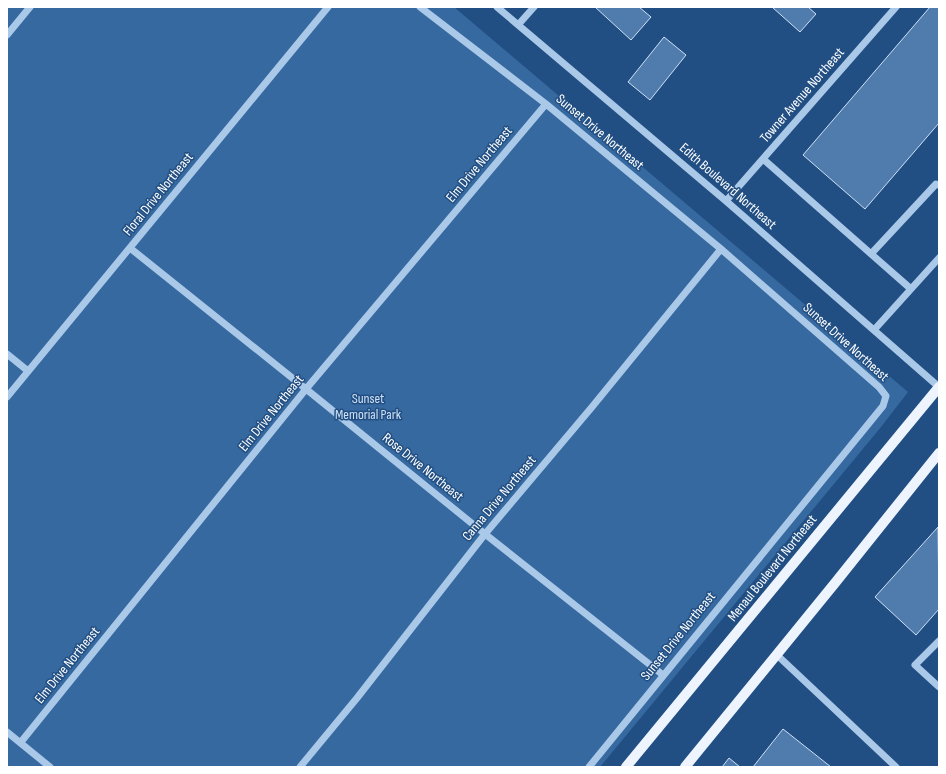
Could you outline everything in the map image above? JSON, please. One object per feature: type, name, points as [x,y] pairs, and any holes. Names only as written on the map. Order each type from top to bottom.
[{"type":"main road","name":"Menaul Boulevard Northeast","points":[[626,767],[939,387]]},
{"type":"main road","points":[[685,767],[836,583],[939,453]]},
{"type":"street","points":[[7,35],[30,7]]},
{"type":"street","name":"Floral Drive Northeast","points":[[7,396],[328,7]]},
{"type":"street","name":"Sunset Drive Northeast","points":[[420,7],[546,104],[721,249],[879,386],[886,396],[883,406],[589,767]]},
{"type":"street","name":"Edith Boulevard Northeast","points":[[497,7],[726,201],[939,387]]},
{"type":"street","points":[[518,25],[534,7]]},
{"type":"street","name":"Towner Avenue Northeast","points":[[726,201],[896,7]]},
{"type":"street","name":"Elm Drive Northeast","points":[[20,742],[306,389],[546,104]]},
{"type":"street","points":[[763,159],[911,289]]},
{"type":"street","points":[[871,254],[936,184],[939,185]]},
{"type":"street","name":"Rose Drive Northeast","points":[[130,248],[485,534],[663,675]]},
{"type":"street","name":"Canna Drive Northeast","points":[[300,767],[485,534],[592,407],[721,249]]},
{"type":"street","points":[[874,330],[939,258]]},
{"type":"street","points":[[7,354],[28,371]]},
{"type":"street","points":[[939,641],[915,665],[939,687]]},
{"type":"street","points":[[777,655],[896,767]]},
{"type":"street","points":[[7,732],[50,767]]},
{"type":"green space","name":"Sunset Memorial Park","points":[[7,7],[454,7],[908,392],[881,427],[600,767],[7,767]]},
{"type":"building","points":[[595,7],[639,7],[651,17],[631,40]]},
{"type":"building","points":[[772,7],[808,7],[816,14],[800,32]]},
{"type":"building","points":[[930,7],[939,7],[939,123],[865,209],[803,155]]},
{"type":"building","points":[[664,37],[686,55],[650,100],[628,82]]},
{"type":"building","points":[[938,527],[939,609],[916,635],[875,597]]},
{"type":"building","points":[[783,729],[831,767],[753,767]]},
{"type":"building","points":[[729,758],[740,767],[722,767]]}]
